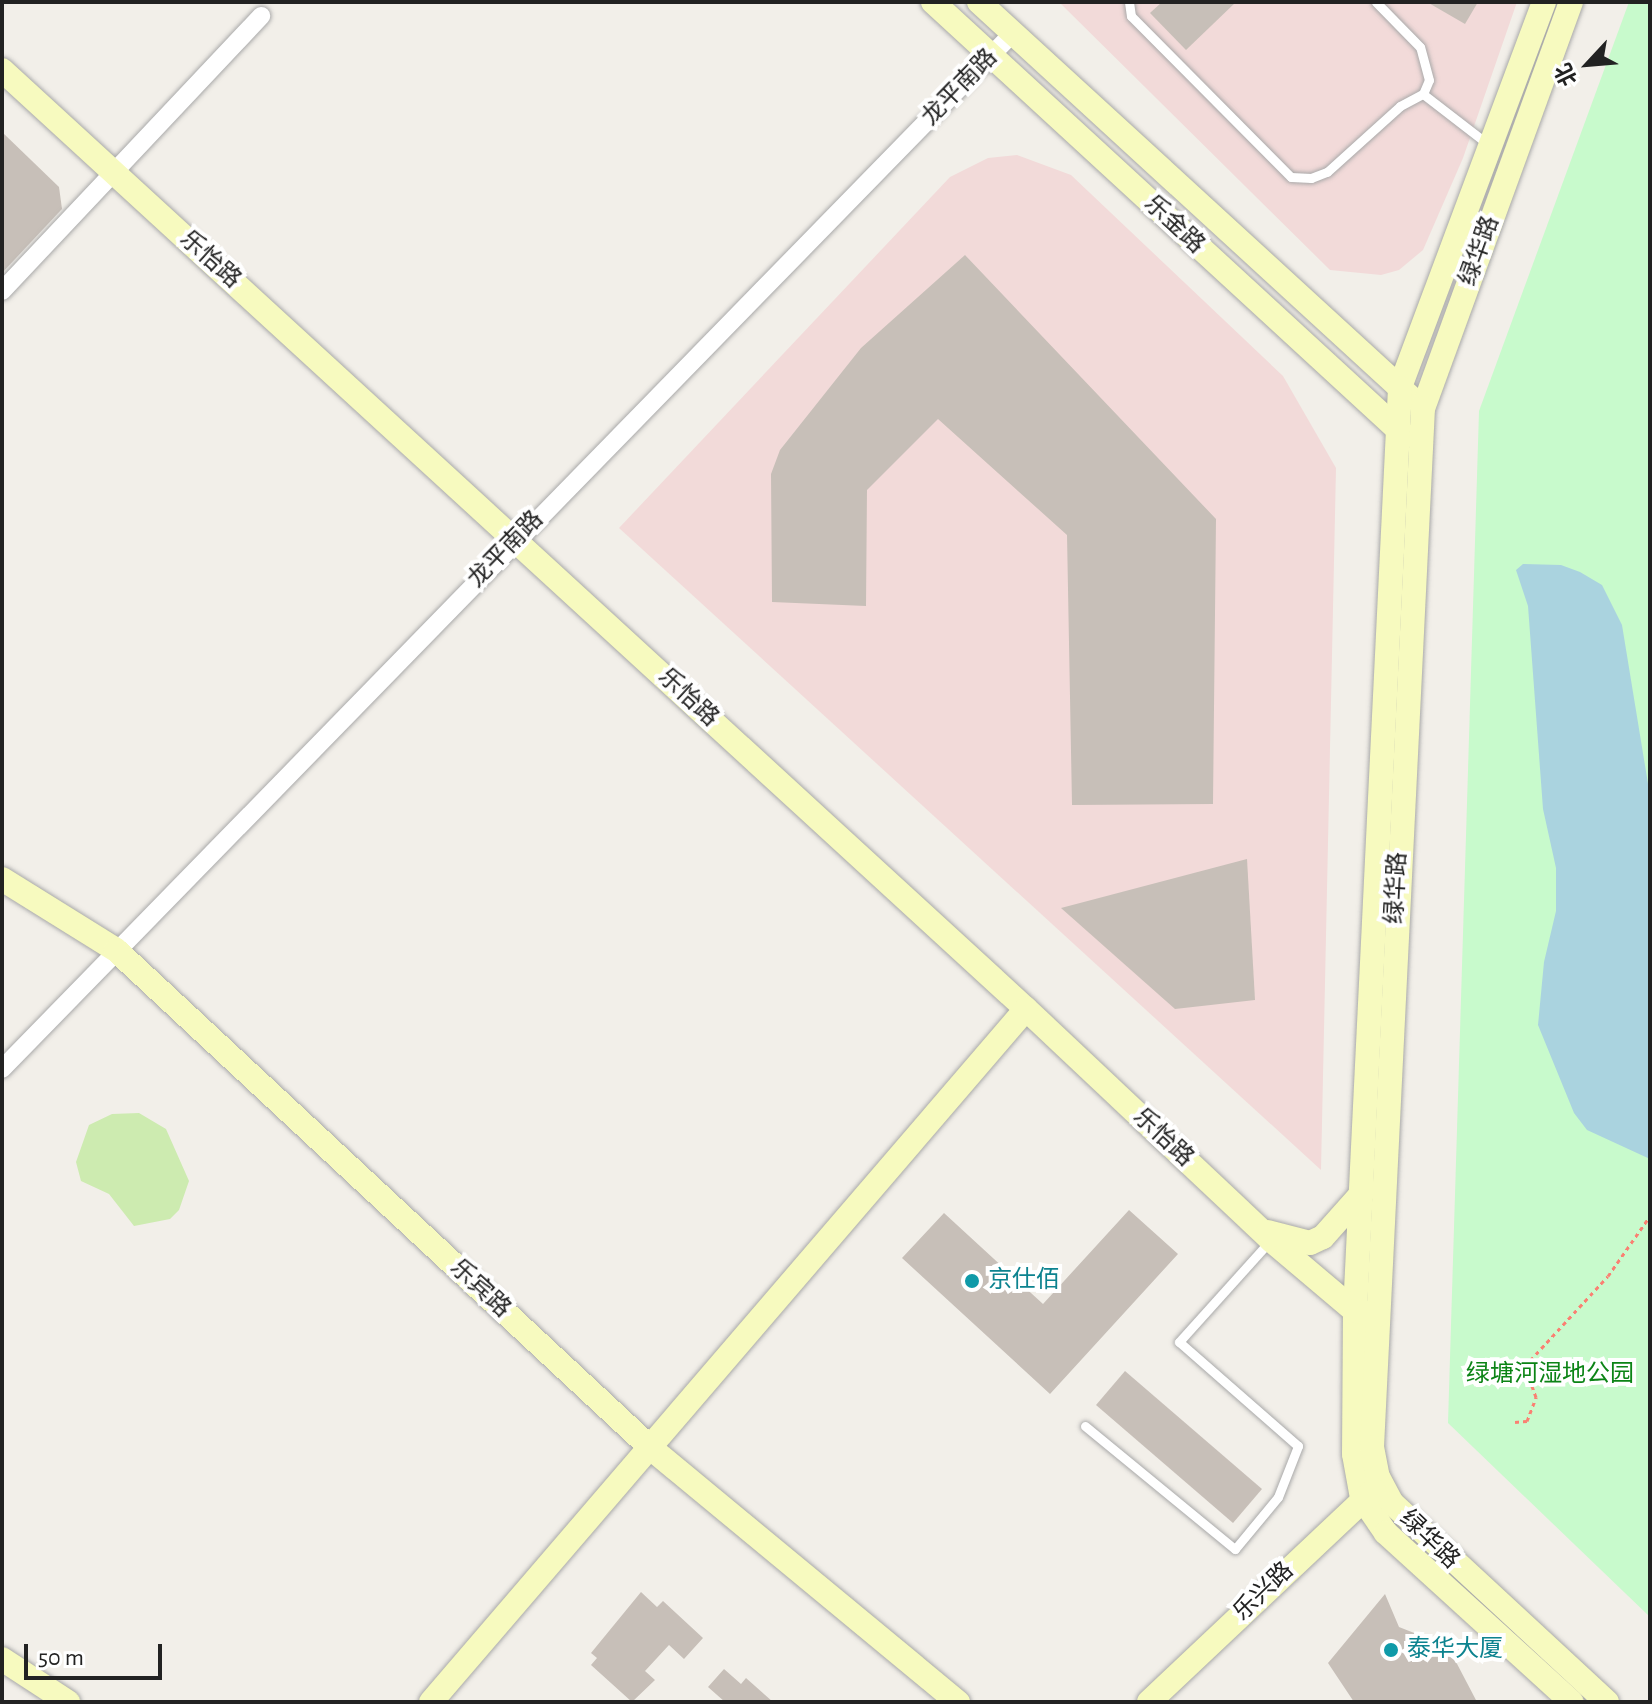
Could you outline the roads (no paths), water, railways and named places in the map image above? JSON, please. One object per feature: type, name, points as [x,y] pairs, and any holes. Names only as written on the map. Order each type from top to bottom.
[{"type":"main road","name":"乐金路","points":[[933,2],[1418,447]]},
{"type":"main road","name":"乐金路","points":[[979,2],[1423,408]]},
{"type":"main road","name":"绿华路","points":[[1544,2],[1400,388],[1362,1193],[1366,1313],[1372,1447],[1382,1484],[1392,1503],[1426,1540],[1607,1702]]},
{"type":"main road","name":"绿华路","points":[[1571,2],[1423,408],[1418,447],[1366,1313],[1354,1454],[1362,1498],[1386,1533],[1572,1702]]},
{"type":"main road","name":"乐怡路","points":[[2,70],[1026,1009],[1264,1234],[1366,1313]]},
{"type":"main road","name":"乐宾路","points":[[2,879],[116,950],[653,1450],[958,1702]]},
{"type":"main road","points":[[431,1702],[653,1450],[1026,1009]]},
{"type":"main road","points":[[1264,1234],[1285,1241],[1310,1243],[1323,1237],[1362,1193]]},
{"type":"main road","name":"乐兴路","points":[[1149,1702],[1362,1498],[1382,1484]]},
{"type":"main road","points":[[2,1659],[68,1702]]},
{"type":"street","points":[[2,291],[261,16]]},
{"type":"street","name":"龙平南路","points":[[2,1069],[1013,33]]},
{"type":"lane","points":[[1129,2],[1131,16],[1291,177],[1327,172],[1400,106],[1423,94],[1429,80],[1420,47],[1376,2]]},
{"type":"lane","points":[[1423,94],[1492,147]]},
{"type":"lane","points":[[1085,1426],[1235,1549],[1278,1497],[1298,1446],[1179,1342],[1264,1234]]},
{"type":"water","points":[[1523,564],[1561,565],[1602,585],[1622,625],[1650,796],[1650,1159],[1587,1130],[1574,1113],[1538,1025],[1544,962],[1556,911],[1556,868],[1543,809],[1528,606],[1516,570]]},
{"type":"place","name":"京仕佰","points":[[972,1281]]},
{"type":"place","name":"泰华大厦","points":[[1391,1650]]},
{"type":"park label","name":"绿塘河湿地公园","points":[[1550,1375]]}]
